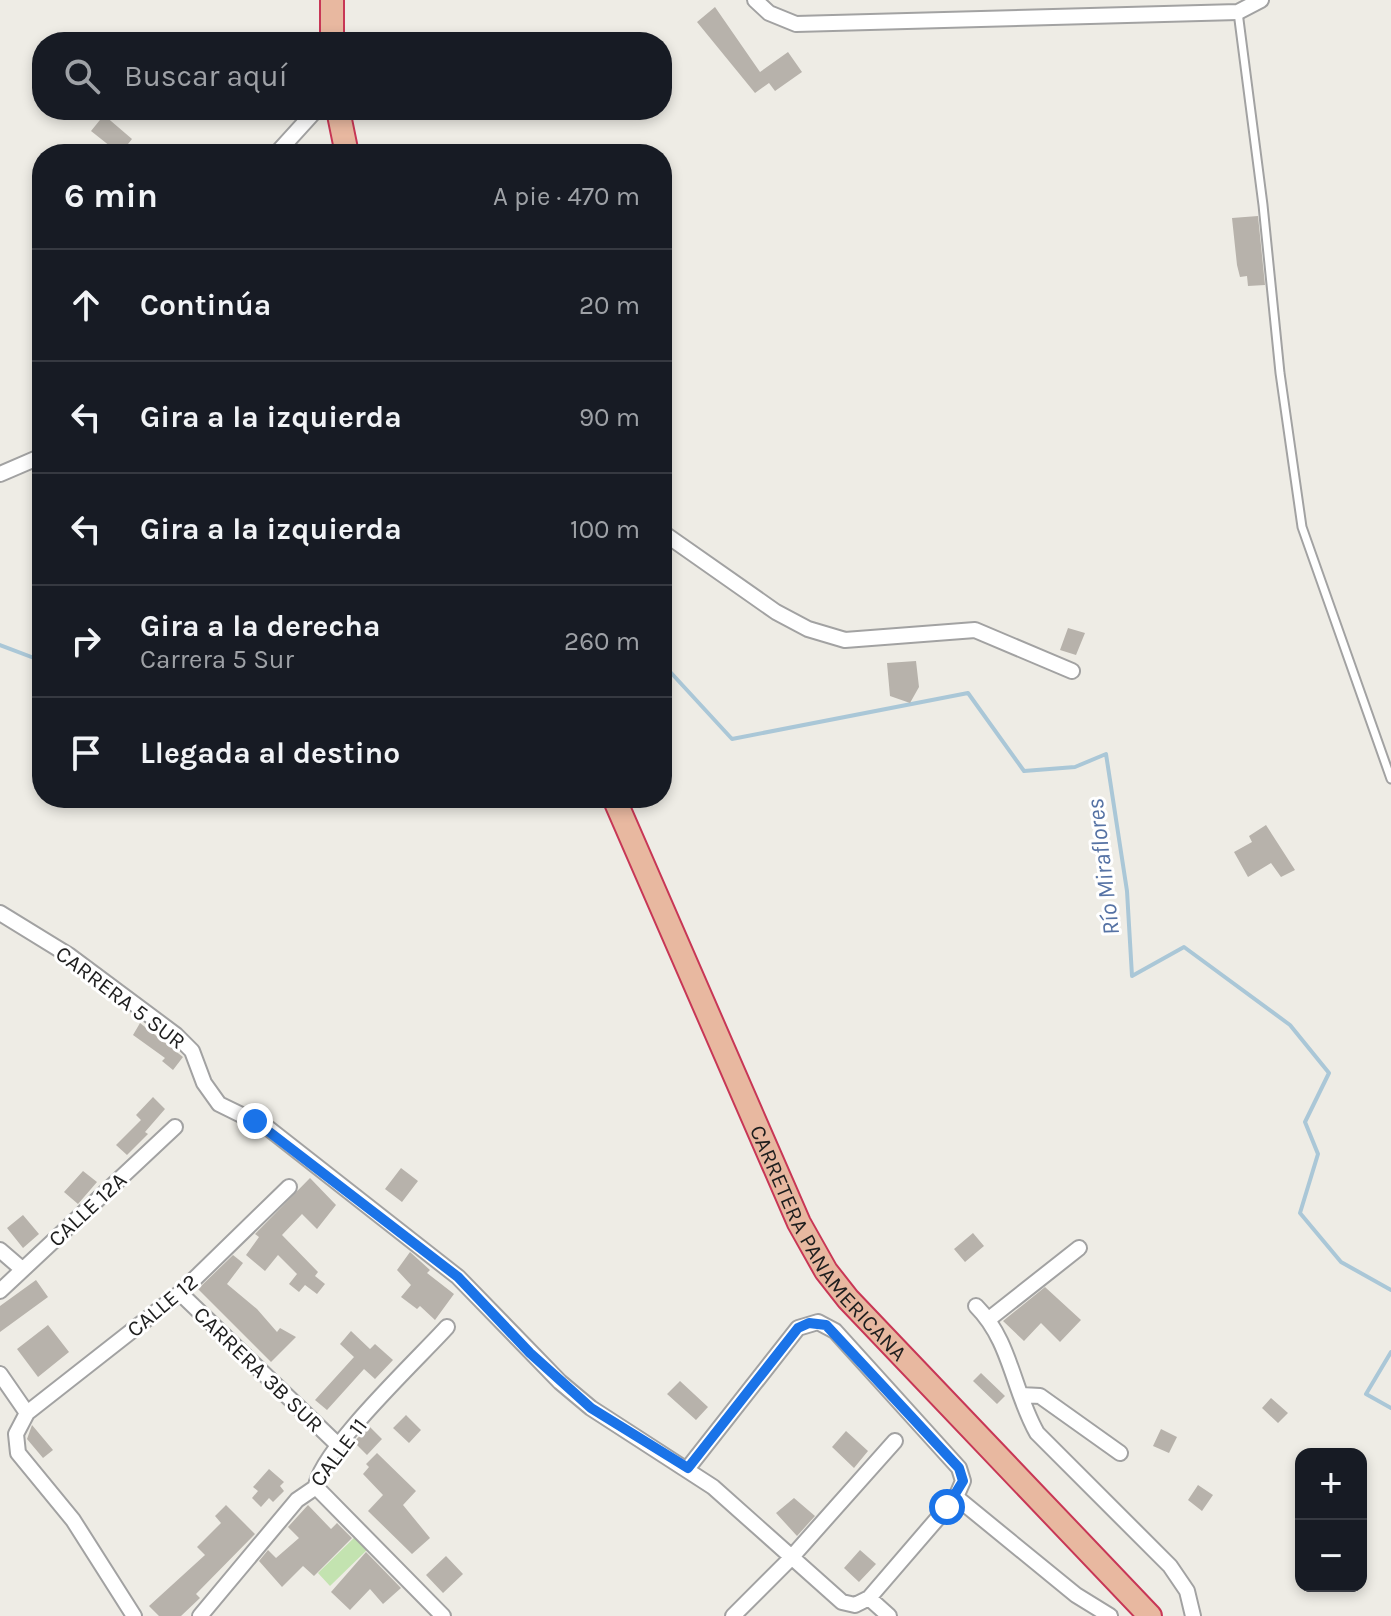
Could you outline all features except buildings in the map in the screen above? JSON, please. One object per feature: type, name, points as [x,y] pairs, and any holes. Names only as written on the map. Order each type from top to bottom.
[{"type":"highway","points":[[332,0],[332,32]]},
{"type":"highway","points":[[340,120],[345,144]]},
{"type":"highway","name":"CARRETERA PANAMERICANA","points":[[618,808],[799,1223],[826,1271],[848,1299],[1149,1616]]},
{"type":"street","points":[[755,0],[769,13],[796,24],[1238,12],[1261,0]]},
{"type":"street","points":[[285,144],[307,120]]},
{"type":"street","points":[[0,474],[32,460]]},
{"type":"street","points":[[672,539],[776,612],[808,629],[845,640],[975,630],[1072,671]]},
{"type":"street","name":"CARRERA 5 SUR","points":[[0,913],[70,956],[176,1035],[192,1051],[204,1083],[219,1104],[268,1128],[458,1277],[530,1353],[591,1408],[688,1468],[836,1599],[855,1605],[869,1598]]},
{"type":"street","name":"CALLE 12A","points":[[0,1291],[175,1127]]},
{"type":"street","name":"CALLE 12","points":[[27,1413],[180,1293],[289,1187]]},
{"type":"street","points":[[989,1319],[1079,1248]]},
{"type":"street","points":[[0,1250],[22,1269]]},
{"type":"street","name":"CARRERA 3B SUR","points":[[180,1293],[338,1445]]},
{"type":"street","points":[[976,1306],[989,1319],[1014,1368],[1021,1395],[1037,1433],[1170,1566],[1187,1591],[1193,1616]]},
{"type":"street","points":[[688,1468],[798,1328],[818,1322],[835,1331],[959,1468],[963,1481],[956,1497],[869,1598],[889,1616]]},
{"type":"street","name":"CALLE 11","points":[[200,1616],[297,1500],[316,1487],[319,1474],[338,1445],[447,1327]]},
{"type":"street","points":[[0,1374],[27,1413],[16,1434],[18,1453],[73,1520],[134,1616]]},
{"type":"street","points":[[1021,1395],[1040,1396],[1048,1400],[1120,1453]]},
{"type":"street","points":[[733,1616],[790,1559],[895,1441]]},
{"type":"street","points":[[316,1487],[443,1616]]},
{"type":"street","points":[[956,1497],[1076,1595],[1110,1616]]},
{"type":"street","points":[[1143,1616],[1149,1616]]},
{"type":"lane","points":[[1238,12],[1263,205],[1280,373],[1302,527],[1391,779]]},
{"type":"green space","points":[[359,1533],[371,1546],[330,1586],[318,1573]]},
{"type":"waterway","points":[[0,645],[32,657]]},
{"type":"waterway","name":"Río Miraflores","points":[[672,674],[732,739],[968,693],[1024,771],[1075,767],[1106,754],[1127,891],[1132,976],[1184,947],[1290,1025],[1329,1073],[1305,1122],[1318,1154],[1300,1213],[1341,1262],[1391,1290]]},
{"type":"waterway","name":"Río Miraflores","points":[[1391,1352],[1366,1394],[1391,1408]]},
{"type":"route","points":[[255,1121],[458,1277],[530,1353],[591,1408],[688,1468],[798,1328],[818,1322],[826,1325],[835,1331],[963,1474],[961,1490],[947,1507]]}]
